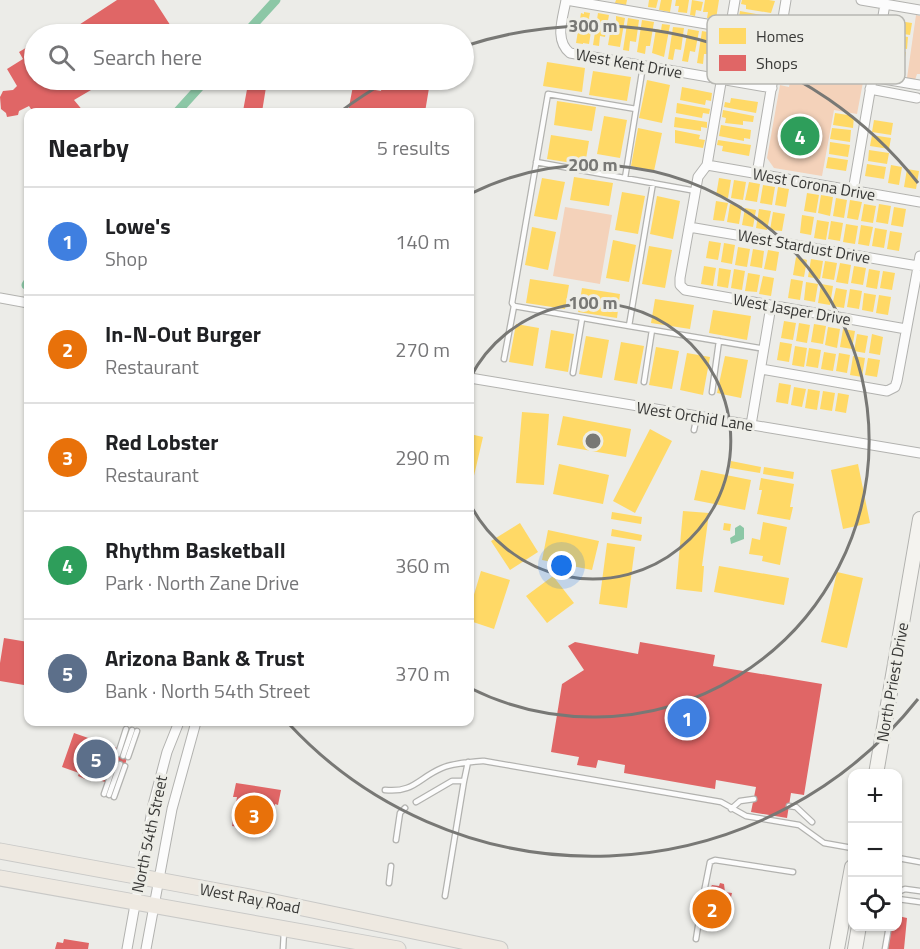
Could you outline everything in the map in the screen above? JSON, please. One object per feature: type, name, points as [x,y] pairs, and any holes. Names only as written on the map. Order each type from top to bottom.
[{"type":"main road","name":"North Priest Drive","points":[[877,769],[920,519]]},
{"type":"main road","name":"West Ray Road","points":[[0,851],[255,898],[500,949]]},
{"type":"main road","points":[[837,949],[850,877]]},
{"type":"main road","name":"West Ray Road","points":[[0,878],[398,949]]},
{"type":"main road","points":[[855,949],[858,931]]},
{"type":"street","points":[[566,0],[707,24]]},
{"type":"street","name":"West Kent Drive","points":[[566,0],[560,35],[561,44],[570,53],[707,77]]},
{"type":"street","points":[[732,15],[735,0]]},
{"type":"street","points":[[783,15],[786,0]]},
{"type":"street","points":[[861,0],[920,10]]},
{"type":"street","points":[[883,15],[885,4]]},
{"type":"street","points":[[870,89],[918,100],[920,83],[905,81]]},
{"type":"street","points":[[689,227],[698,177],[707,165],[721,84]]},
{"type":"street","name":"West Kent Drive","points":[[749,84],[771,88]]},
{"type":"street","points":[[757,174],[772,84]]},
{"type":"street","points":[[853,190],[871,84]]},
{"type":"street","name":"West Corona Drive","points":[[707,165],[920,202]]},
{"type":"street","name":"West Stardust Drive","points":[[689,227],[919,261]]},
{"type":"street","name":"West Jasper Drive","points":[[689,227],[680,285],[690,292],[906,329]]},
{"type":"street","points":[[761,369],[887,391],[895,387],[919,261]]},
{"type":"street","points":[[0,298],[24,302]]},
{"type":"street","points":[[751,425],[771,306]]},
{"type":"street","name":"West Orchid Lane","points":[[474,379],[920,453]]},
{"type":"street","name":"North 54th Street","points":[[127,949],[153,805],[177,726]]},
{"type":"street","name":"North 54th Street","points":[[146,949],[172,809],[194,726]]},
{"type":"lane","points":[[625,178],[643,66]]},
{"type":"lane","points":[[504,359],[548,94],[636,109]]},
{"type":"lane","points":[[536,162],[696,191]]},
{"type":"lane","points":[[629,326],[653,183]]},
{"type":"lane","points":[[514,306],[765,349]]},
{"type":"lane","points":[[573,373],[582,319]]},
{"type":"lane","points":[[644,382],[652,330]]},
{"type":"lane","points":[[712,392],[719,341]]},
{"type":"lane","points":[[694,430],[697,416]]},
{"type":"lane","points":[[131,730],[123,756],[131,730]]},
{"type":"lane","points":[[385,790],[400,791],[442,768],[484,761],[721,802],[746,816],[799,825],[824,843],[848,847]]},
{"type":"lane","points":[[445,896],[468,762]]},
{"type":"lane","points":[[109,795],[120,764]]},
{"type":"lane","points":[[416,802],[452,781],[464,781]]},
{"type":"lane","points":[[731,809],[740,801],[754,799]]},
{"type":"lane","points":[[789,806],[796,807],[812,822]]},
{"type":"lane","points":[[396,840],[400,813],[405,808]]},
{"type":"lane","points":[[902,859],[920,862]]},
{"type":"lane","points":[[702,902],[708,868],[710,862],[715,860],[793,872]]},
{"type":"lane","points":[[389,882],[391,867]]},
{"type":"lane","points":[[902,890],[920,891]]},
{"type":"lane","points":[[902,900],[920,902]]},
{"type":"lane","points":[[696,939],[700,914]]},
{"type":"lane","points":[[283,949],[284,928]]},
{"type":"lane","points":[[885,949],[888,931]]},
{"type":"shaded area","points":[[916,15],[920,16],[920,74],[917,74],[915,80],[907,78]]},
{"type":"shaded area","points":[[790,84],[863,84],[857,114],[834,110],[822,176],[774,168],[767,158],[780,85],[789,87]]},
{"type":"shaded area","points":[[565,207],[612,215],[600,284],[553,276]]},
{"type":"shaded area","points":[[740,525],[744,528],[744,539],[731,544],[730,538],[735,535],[735,528]]},
{"type":"building: Homes","points":[[616,0],[627,0],[626,5],[615,3]]},
{"type":"building: Homes","points":[[649,0],[658,0],[656,8],[648,7]]},
{"type":"building: Homes","points":[[661,0],[672,0],[670,12],[659,10]]},
{"type":"building: Homes","points":[[676,0],[689,0],[687,13],[678,12],[679,6],[675,6]]},
{"type":"building: Homes","points":[[692,0],[703,2],[701,11],[696,10],[695,16],[690,15]]},
{"type":"building: Homes","points":[[705,0],[719,0],[717,15],[708,15],[708,12],[703,12]]},
{"type":"building: Homes","points":[[742,0],[775,1],[771,13],[746,9],[746,5],[741,4]]},
{"type":"building: Homes","points":[[740,11],[761,15],[739,15]]},
{"type":"building: Homes","points":[[584,12],[590,13],[589,18],[593,19],[589,44],[576,43],[581,13],[584,14]]},
{"type":"building: Homes","points":[[598,13],[609,15],[605,37],[600,36],[599,46],[593,45]]},
{"type":"building: Homes","points":[[616,16],[625,18],[620,47],[608,45],[612,21],[616,22]]},
{"type":"building: Homes","points":[[628,18],[639,20],[636,42],[630,41],[629,51],[623,50]]},
{"type":"building: Homes","points":[[642,20],[654,22],[650,46],[646,46],[645,54],[637,52]]},
{"type":"building: Homes","points":[[905,22],[912,23],[910,35],[905,34]]},
{"type":"building: Homes","points":[[662,24],[670,25],[664,57],[652,53],[656,29],[661,30]]},
{"type":"building: Homes","points":[[673,27],[684,28],[681,50],[675,49],[673,60],[668,59]]},
{"type":"building: Homes","points":[[688,29],[699,31],[695,52],[690,51],[688,62],[682,61]]},
{"type":"building: Homes","points":[[702,31],[707,32],[707,54],[704,54],[703,64],[697,63]]},
{"type":"building: Homes","points":[[905,37],[908,37],[907,49],[905,49]]},
{"type":"building: Homes","points":[[547,62],[585,68],[582,92],[543,86]]},
{"type":"building: Homes","points":[[593,71],[631,77],[627,101],[589,95]]},
{"type":"building: Homes","points":[[647,80],[670,85],[662,123],[639,118]]},
{"type":"building: Homes","points":[[682,87],[712,93],[711,101],[706,100],[705,105],[680,100]]},
{"type":"building: Homes","points":[[731,98],[758,102],[756,113],[724,107],[725,102],[730,103]]},
{"type":"building: Homes","points":[[557,101],[596,107],[592,131],[554,125]]},
{"type":"building: Homes","points":[[677,103],[710,109],[709,114],[703,113],[702,118],[676,113]]},
{"type":"building: Homes","points":[[723,110],[754,116],[753,122],[743,121],[743,125],[725,123],[726,118],[722,117]]},
{"type":"building: Homes","points":[[835,113],[854,116],[853,128],[833,125]]},
{"type":"building: Homes","points":[[604,116],[627,120],[620,158],[597,154]]},
{"type":"building: Homes","points":[[675,117],[707,122],[707,128],[701,127],[701,131],[674,127]]},
{"type":"building: Homes","points":[[874,120],[893,123],[891,135],[872,132]]},
{"type":"building: Homes","points":[[721,125],[751,130],[750,139],[744,138],[744,141],[719,136]]},
{"type":"building: Homes","points":[[638,128],[662,133],[654,171],[631,166]]},
{"type":"building: Homes","points":[[832,128],[851,130],[850,142],[830,139]]},
{"type":"building: Homes","points":[[675,130],[700,135],[699,139],[705,140],[703,148],[675,143]]},
{"type":"building: Homes","points":[[551,135],[589,141],[585,165],[547,159]]},
{"type":"building: Homes","points":[[872,135],[891,138],[889,149],[870,146]]},
{"type":"building: Homes","points":[[718,140],[751,145],[749,156],[722,151],[723,146],[717,145]]},
{"type":"building: Homes","points":[[830,142],[850,145],[848,157],[829,154]]},
{"type":"building: Homes","points":[[869,150],[889,153],[887,164],[868,161]]},
{"type":"building: Homes","points":[[828,157],[848,160],[846,171],[826,168]]},
{"type":"building: Homes","points":[[867,164],[886,167],[884,179],[865,176]]},
{"type":"building: Homes","points":[[891,165],[902,167],[899,185],[888,183]]},
{"type":"building: Homes","points":[[907,169],[919,171],[916,189],[904,187]]},
{"type":"building: Homes","points":[[574,177],[613,183],[609,206],[570,200]]},
{"type":"building: Homes","points":[[542,178],[565,182],[557,220],[534,216]]},
{"type":"building: Homes","points":[[719,178],[731,180],[728,198],[716,196]]},
{"type":"building: Homes","points":[[734,180],[746,182],[743,200],[731,198]]},
{"type":"building: Homes","points":[[749,182],[760,184],[757,202],[745,200]]},
{"type":"building: Homes","points":[[763,185],[775,187],[772,205],[760,203]]},
{"type":"building: Homes","points":[[778,187],[789,189],[786,207],[775,205]]},
{"type":"building: Homes","points":[[622,192],[645,196],[638,234],[615,230]]},
{"type":"building: Homes","points":[[807,193],[819,195],[816,213],[804,211]]},
{"type":"building: Homes","points":[[821,195],[833,197],[830,216],[818,213]]},
{"type":"building: Homes","points":[[657,196],[680,201],[673,239],[650,234]]},
{"type":"building: Homes","points":[[836,198],[847,200],[844,218],[833,216]]},
{"type":"building: Homes","points":[[850,200],[862,202],[858,220],[847,218]]},
{"type":"building: Homes","points":[[716,201],[728,203],[724,221],[713,220]]},
{"type":"building: Homes","points":[[730,204],[742,206],[739,224],[727,222]]},
{"type":"building: Homes","points":[[864,204],[876,206],[873,223],[861,221]]},
{"type":"building: Homes","points":[[879,204],[891,206],[888,224],[876,222]]},
{"type":"building: Homes","points":[[894,207],[906,209],[903,227],[891,225]]},
{"type":"building: Homes","points":[[745,208],[756,210],[753,227],[742,225]]},
{"type":"building: Homes","points":[[759,209],[771,211],[767,230],[756,228]]},
{"type":"building: Homes","points":[[773,212],[785,214],[782,231],[770,230]]},
{"type":"building: Homes","points":[[802,215],[814,217],[811,235],[800,233]]},
{"type":"building: Homes","points":[[817,220],[829,222],[826,240],[814,238]]},
{"type":"building: Homes","points":[[831,221],[843,223],[840,241],[828,239]]},
{"type":"building: Homes","points":[[846,224],[858,226],[855,244],[843,242]]},
{"type":"building: Homes","points":[[861,225],[873,227],[869,246],[858,244]]},
{"type":"building: Homes","points":[[532,227],[556,232],[548,270],[525,265]]},
{"type":"building: Homes","points":[[875,228],[887,230],[884,248],[872,246]]},
{"type":"building: Homes","points":[[890,231],[902,233],[899,251],[887,249]]},
{"type":"building: Homes","points":[[613,240],[636,245],[629,282],[606,278]]},
{"type":"building: Homes","points":[[709,241],[721,243],[718,260],[706,258]]},
{"type":"building: Homes","points":[[724,243],[735,245],[732,264],[721,262]]},
{"type":"building: Homes","points":[[649,246],[672,250],[665,288],[642,284]]},
{"type":"building: Homes","points":[[738,247],[750,249],[747,267],[735,265]]},
{"type":"building: Homes","points":[[753,249],[764,251],[762,268],[750,266]]},
{"type":"building: Homes","points":[[768,250],[779,252],[776,271],[764,269]]},
{"type":"building: Homes","points":[[796,257],[807,260],[804,277],[793,275]]},
{"type":"building: Homes","points":[[811,259],[823,261],[820,279],[808,277]]},
{"type":"building: Homes","points":[[825,261],[837,263],[834,280],[822,278]]},
{"type":"building: Homes","points":[[840,263],[851,265],[848,284],[836,282]]},
{"type":"building: Homes","points":[[704,266],[716,268],[713,286],[701,284]]},
{"type":"building: Homes","points":[[854,266],[866,268],[863,285],[851,283]]},
{"type":"building: Homes","points":[[719,268],[731,270],[728,288],[717,286]]},
{"type":"building: Homes","points":[[734,269],[745,271],[742,290],[731,288]]},
{"type":"building: Homes","points":[[869,269],[880,271],[877,289],[866,287]]},
{"type":"building: Homes","points":[[883,271],[895,273],[892,290],[880,288]]},
{"type":"building: Homes","points":[[748,273],[760,275],[757,292],[745,291]]},
{"type":"building: Homes","points":[[763,276],[774,278],[771,296],[759,294]]},
{"type":"building: Homes","points":[[530,279],[569,285],[565,309],[526,303]]},
{"type":"building: Homes","points":[[791,279],[803,281],[800,300],[788,298]]},
{"type":"building: Homes","points":[[806,282],[818,284],[815,302],[804,300]]},
{"type":"building: Homes","points":[[821,284],[833,286],[830,305],[818,303]]},
{"type":"building: Homes","points":[[582,288],[620,294],[617,318],[578,312]]},
{"type":"building: Homes","points":[[836,288],[847,290],[844,308],[832,306]]},
{"type":"building: Homes","points":[[850,289],[862,291],[859,309],[847,307]]},
{"type":"building: Homes","points":[[864,293],[876,295],[873,312],[862,310]]},
{"type":"building: Homes","points":[[879,295],[891,297],[888,315],[876,313]]},
{"type":"building: Homes","points":[[655,299],[694,305],[690,329],[651,323]]},
{"type":"building: Homes","points":[[713,310],[751,316],[747,340],[709,333]]},
{"type":"building: Homes","points":[[784,321],[796,323],[793,340],[781,338]]},
{"type":"building: Homes","points":[[799,323],[810,325],[807,343],[796,341]]},
{"type":"building: Homes","points":[[516,324],[539,328],[533,366],[509,362]]},
{"type":"building: Homes","points":[[814,324],[826,326],[823,344],[811,342]]},
{"type":"building: Homes","points":[[828,327],[840,329],[837,348],[825,345]]},
{"type":"building: Homes","points":[[843,329],[855,331],[852,349],[840,347]]},
{"type":"building: Homes","points":[[551,330],[574,334],[568,372],[545,368]]},
{"type":"building: Homes","points":[[857,334],[868,336],[865,353],[854,351]]},
{"type":"building: Homes","points":[[872,334],[883,337],[880,355],[869,353]]},
{"type":"building: Homes","points":[[586,336],[609,340],[602,378],[579,374]]},
{"type":"building: Homes","points":[[621,342],[644,346],[637,384],[614,380]]},
{"type":"building: Homes","points":[[780,342],[792,344],[789,362],[777,360]]},
{"type":"building: Homes","points":[[795,346],[807,348],[804,367],[792,365]]},
{"type":"building: Homes","points":[[656,347],[679,351],[672,389],[649,385]]},
{"type":"building: Homes","points":[[809,348],[821,350],[818,368],[806,366]]},
{"type":"building: Homes","points":[[824,352],[836,354],[833,371],[821,369]]},
{"type":"building: Homes","points":[[687,353],[710,357],[703,395],[680,390]]},
{"type":"building: Homes","points":[[839,353],[850,355],[847,373],[836,371]]},
{"type":"building: Homes","points":[[725,356],[748,360],[741,398],[717,393]]},
{"type":"building: Homes","points":[[853,356],[865,358],[862,377],[850,375]]},
{"type":"building: Homes","points":[[868,358],[880,360],[877,377],[865,375]]},
{"type":"building: Homes","points":[[779,383],[791,385],[788,404],[776,402]]},
{"type":"building: Homes","points":[[794,387],[806,389],[802,407],[791,405]]},
{"type":"building: Homes","points":[[808,389],[820,391],[817,410],[805,408]]},
{"type":"building: Homes","points":[[823,391],[835,393],[832,411],[820,409]]},
{"type":"building: Homes","points":[[838,393],[849,395],[846,413],[835,411]]},
{"type":"building: Homes","points":[[522,412],[549,414],[544,485],[516,483]]},
{"type":"building: Homes","points":[[563,416],[631,429],[626,457],[557,445]]},
{"type":"building: Homes","points":[[650,429],[672,441],[635,513],[613,501]]},
{"type":"building: Homes","points":[[474,435],[483,437],[474,476]]},
{"type":"building: Homes","points":[[731,461],[761,467],[760,473],[730,468]]},
{"type":"building: Homes","points":[[559,464],[609,475],[603,504],[553,494]]},
{"type":"building: Homes","points":[[858,464],[870,523],[843,529],[831,470]]},
{"type":"building: Homes","points":[[764,467],[794,472],[793,479],[763,474]]},
{"type":"building: Homes","points":[[701,470],[751,480],[745,510],[694,500]]},
{"type":"building: Homes","points":[[761,478],[794,484],[790,520],[757,514],[762,490],[759,490]]},
{"type":"building: Homes","points":[[683,511],[709,513],[702,566],[704,566],[702,592],[676,589]]},
{"type":"building: Homes","points":[[612,512],[642,517],[641,524],[611,519]]},
{"type":"building: Homes","points":[[763,522],[787,527],[780,565],[762,561],[763,556],[749,554],[752,538],[760,540]]},
{"type":"building: Homes","points":[[520,523],[538,552],[510,570],[491,541]]},
{"type":"building: Homes","points":[[724,523],[731,524],[730,531],[723,530]]},
{"type":"building: Homes","points":[[612,529],[642,535],[641,541],[611,536]]},
{"type":"building: Homes","points":[[548,530],[599,541],[592,570],[542,560]]},
{"type":"building: Homes","points":[[607,543],[635,547],[627,608],[599,604]]},
{"type":"building: Homes","points":[[719,566],[789,578],[784,605],[714,592]]},
{"type":"building: Homes","points":[[481,571],[510,580],[494,629],[474,622],[474,595]]},
{"type":"building: Homes","points":[[837,572],[863,578],[847,648],[821,642]]},
{"type":"building: Homes","points":[[553,576],[574,603],[547,623],[526,596]]},
{"type":"building: Shops","points":[[117,0],[154,0],[170,24],[80,24]]},
{"type":"building: Shops","points":[[24,49],[24,90],[91,90],[74,100],[81,108],[30,108],[29,106],[19,111],[18,115],[7,117],[1,109],[0,97],[3,91],[13,90],[17,86],[7,69],[23,59],[19,52]]},
{"type":"building: Shops","points":[[247,90],[266,90],[263,108],[244,108]]},
{"type":"building: Shops","points":[[352,90],[429,90],[426,108],[349,108]]},
{"type":"building: Shops","points":[[4,638],[24,641],[24,685],[0,681]]},
{"type":"building: Shops","points":[[575,642],[638,654],[640,642],[715,655],[713,666],[822,684],[804,795],[791,793],[787,818],[751,812],[756,787],[716,780],[715,789],[624,773],[625,765],[598,760],[596,768],[577,765],[579,757],[551,752],[562,684],[584,670],[568,646]]},
{"type":"building: Shops","points":[[74,733],[94,740],[94,737],[100,739],[99,741],[117,748],[115,753],[127,757],[125,766],[112,762],[105,782],[86,776],[85,779],[78,776],[79,773],[62,767]]},
{"type":"building: Shops","points":[[236,783],[281,790],[278,805],[275,804],[270,832],[232,826],[237,797],[233,797]]},
{"type":"building: Shops","points":[[720,883],[724,884],[725,892],[732,893],[727,915],[724,920],[721,919],[720,927],[702,924],[703,914],[695,913],[697,901],[706,903],[707,887],[719,886]]},
{"type":"building: Shops","points":[[902,917],[907,918],[904,949],[887,949],[889,931],[902,931]]},
{"type":"building: Shops","points":[[64,939],[89,943],[88,949],[55,949],[57,942],[63,943]]},
{"type":"waterway","points":[[254,24],[276,0]]},
{"type":"waterway","points":[[181,108],[197,90]]},
{"type":"place","name":"Rhythm Basketball","points":[[800,136]]},
{"type":"place","name":"Lowe's","points":[[687,718]]},
{"type":"place","name":"Arizona Bank & Trust","points":[[96,759]]},
{"type":"place","name":"Red Lobster","points":[[254,815]]},
{"type":"place","name":"In-N-Out Burger","points":[[712,909]]}]
